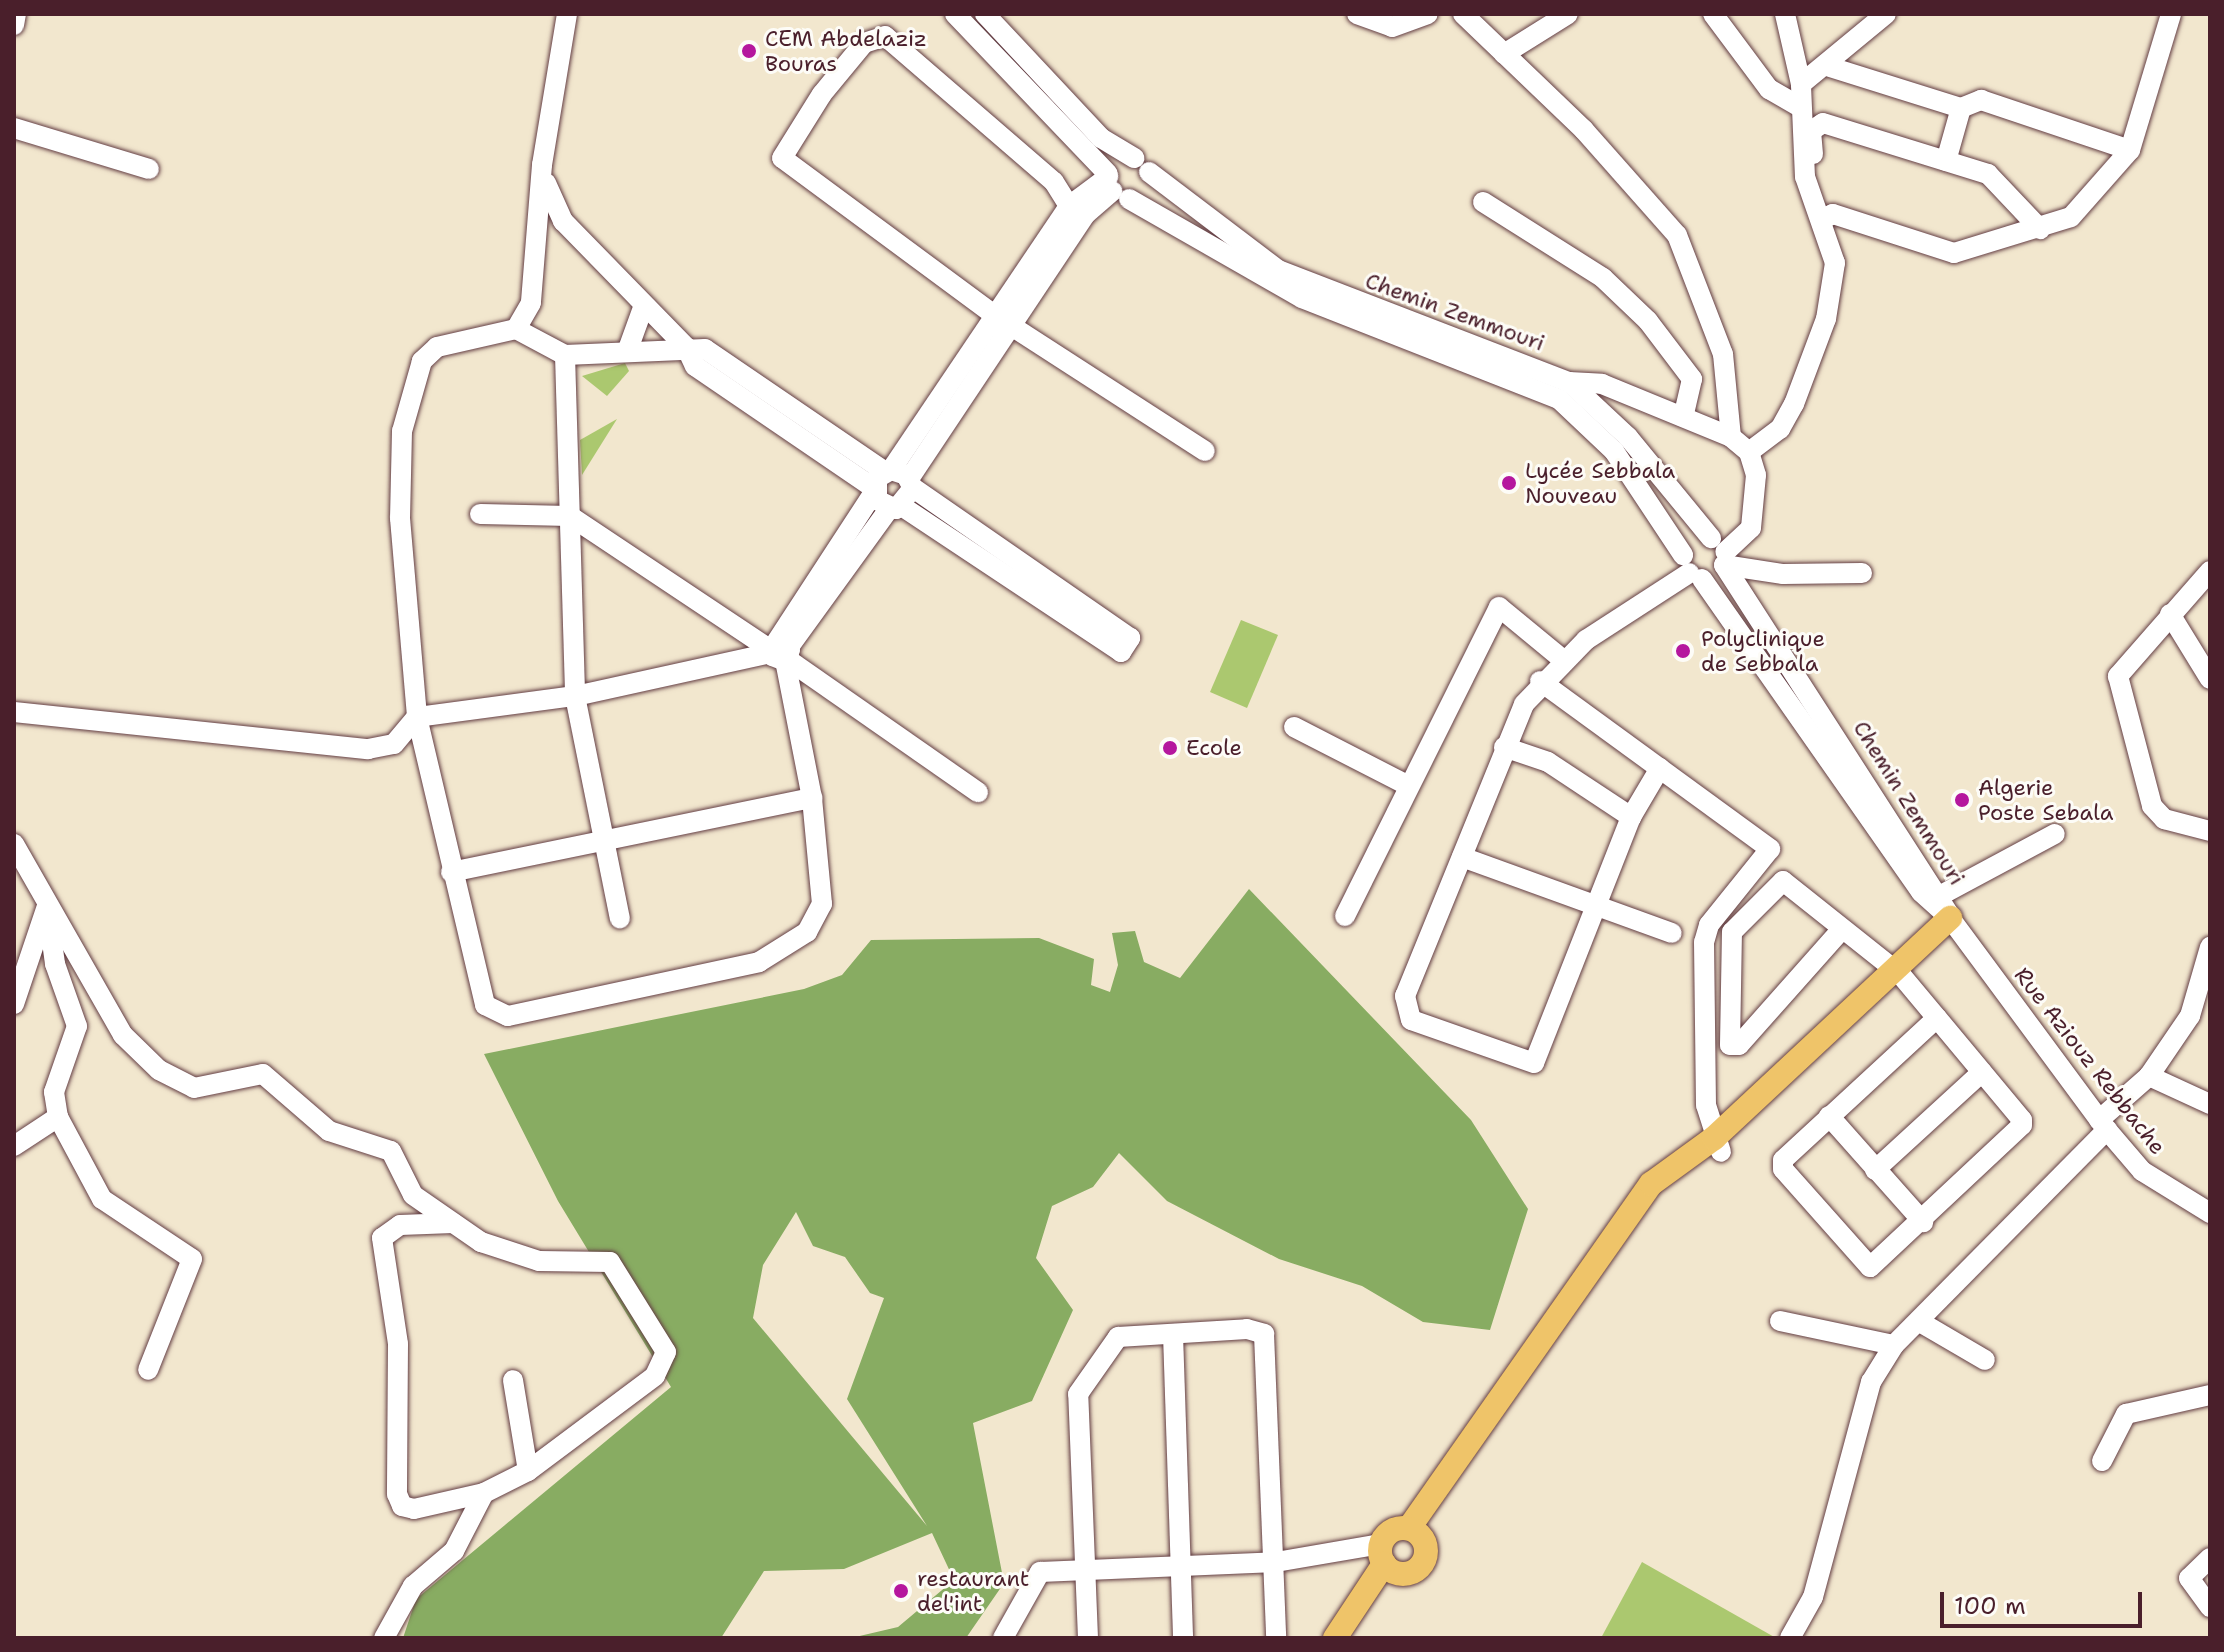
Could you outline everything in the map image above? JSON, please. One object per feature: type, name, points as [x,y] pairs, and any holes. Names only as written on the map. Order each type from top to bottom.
[{"type":"main road","points":[[1335,1638],[1386,1560],[1415,1532],[1659,1193],[1717,1145],[1897,972],[1950,913]]},
{"type":"main road","points":[[1386,1560],[1422,1565],[1415,1532]]},
{"type":"main road","points":[[1347,1638],[1386,1560]]},
{"type":"street","points":[[14,25],[16,14]]},
{"type":"street","points":[[516,329],[531,303],[542,165],[567,14]]},
{"type":"street","name":"Chemin Zemmouri","points":[[955,14],[1114,185],[1302,298],[1559,399],[1614,451],[1691,569],[1921,892],[1950,913]]},
{"type":"street","name":"Chemin Zemmouri","points":[[985,14],[1101,138],[1278,270],[1569,382],[1628,437],[1720,551],[1950,913]]},
{"type":"street","points":[[1357,14],[1392,27],[1428,14]]},
{"type":"street","points":[[1463,14],[1677,235],[1723,354],[1731,437]]},
{"type":"street","points":[[1504,54],[1568,14]]},
{"type":"street","points":[[1713,14],[1769,89],[1799,106]]},
{"type":"street","points":[[1785,14],[1801,84],[1799,106],[1805,177],[1828,216],[1954,253],[2040,229],[2085,207],[2130,150],[2171,14]]},
{"type":"street","points":[[1801,84],[1886,14]]},
{"type":"street","points":[[1069,206],[1054,182],[885,36],[864,43],[822,94],[782,158],[1004,320],[1205,451]]},
{"type":"street","points":[[1830,67],[1961,108],[1981,100],[2008,105],[2130,150]]},
{"type":"street","points":[[1946,161],[1961,108]]},
{"type":"street","points":[[1749,452],[1780,429],[1794,404],[1826,319],[1835,263],[1828,216],[1810,141],[1818,124],[1995,178],[2040,229]]},
{"type":"street","points":[[14,128],[149,169]]},
{"type":"street","points":[[14,712],[368,749],[394,744],[417,717],[575,696],[780,652],[1004,320],[1069,206],[1114,185],[1146,190],[1141,165],[1118,161],[1114,185],[1086,214],[1004,320]]},
{"type":"street","points":[[542,165],[563,221],[686,347],[695,366],[892,488],[1130,638],[1121,652],[892,488]]},
{"type":"street","points":[[1483,202],[1603,278],[1648,321],[1692,379],[1683,417]]},
{"type":"street","points":[[627,352],[644,305]]},
{"type":"street","points":[[686,347],[565,355],[516,329],[437,347],[411,389],[400,518],[417,717],[480,996],[494,1011],[522,1013],[759,962],[802,937],[822,904],[812,798],[780,652]]},
{"type":"street","points":[[565,355],[575,696],[620,919]]},
{"type":"street","points":[[1569,382],[1602,384],[1731,437],[1749,452],[1756,475],[1751,528],[1720,551],[1656,588],[1562,659],[1540,681],[1504,747],[1405,996],[1411,1020],[1534,1063],[1631,817],[1660,768]]},
{"type":"street","points":[[480,514],[570,516],[780,652],[978,792]]},
{"type":"street","points":[[1691,569],[1693,540],[1783,574],[1862,573]]},
{"type":"street","points":[[2210,571],[2118,676],[2152,806],[2164,819],[2210,831]]},
{"type":"street","points":[[1345,916],[1499,607],[1562,659]]},
{"type":"street","points":[[2170,614],[2210,679]]},
{"type":"street","points":[[1540,681],[1770,849],[1709,925],[1704,942],[1706,1105],[1717,1145]]},
{"type":"street","points":[[1294,727],[1409,786]]},
{"type":"street","points":[[1504,747],[1548,762],[1631,817]]},
{"type":"street","points":[[451,872],[812,798]]},
{"type":"street","points":[[1950,913],[2055,834]]},
{"type":"street","points":[[14,844],[123,1035],[159,1070],[194,1088],[263,1074],[273,1079],[329,1131],[391,1151],[413,1195],[481,1242],[539,1261],[610,1262],[666,1352],[655,1376],[528,1471],[484,1493],[414,1509],[402,1506],[397,1494],[398,1344],[382,1238],[400,1225],[453,1223]]},
{"type":"street","points":[[1462,857],[1672,933]]},
{"type":"street","points":[[1842,929],[1739,1045],[1730,1045],[1732,932],[1775,882],[1842,929],[1897,972],[1937,1018],[1982,1072],[2022,1125],[1923,1222],[1870,1267],[1783,1169],[1783,1160],[1937,1018]]},
{"type":"street","points":[[14,1004],[47,906]]},
{"type":"street","points":[[47,906],[55,964],[77,1026],[54,1092],[58,1117],[102,1199],[192,1259],[148,1370]]},
{"type":"street","name":"Rue Aziouz Rebbache","points":[[1950,913],[2103,1125],[2142,1171],[2210,1213]]},
{"type":"street","points":[[1790,1638],[1813,1597],[1871,1382],[1894,1345],[1920,1322],[2149,1076],[2190,1016],[2210,947]]},
{"type":"street","points":[[1875,1170],[1982,1072]]},
{"type":"street","points":[[2149,1076],[2210,1104]]},
{"type":"street","points":[[1829,1116],[1923,1222]]},
{"type":"street","points":[[14,1146],[58,1117]]},
{"type":"street","points":[[1780,1321],[1894,1345]]},
{"type":"street","points":[[1920,1322],[1985,1360]]},
{"type":"street","points":[[1173,1334],[1183,1638]]},
{"type":"street","points":[[1088,1638],[1078,1394],[1118,1337],[1264,1334],[1276,1562],[1276,1638]]},
{"type":"street","points":[[513,1380],[528,1471]]},
{"type":"street","points":[[2102,1461],[2126,1414],[2210,1395]]},
{"type":"street","points":[[384,1638],[413,1586],[454,1551],[484,1493]]},
{"type":"street","points":[[2210,1558],[2189,1578],[2210,1607]]},
{"type":"street","points":[[1003,1638],[1029,1581],[1040,1572],[1386,1560]]},
{"type":"green space","points":[[625,363],[629,371],[607,396],[582,376]]},
{"type":"green space","points":[[617,419],[582,475],[580,440]]},
{"type":"green space","points":[[1241,620],[1278,635],[1247,708],[1210,692]]},
{"type":"green space","points":[[1249,889],[1471,1120],[1528,1209],[1490,1330],[1423,1322],[1362,1286],[1279,1259],[1167,1201],[1119,1153],[1093,1187],[1052,1206],[1036,1258],[1073,1310],[1032,1401],[973,1423],[1004,1583],[966,1638],[851,1638],[898,1627],[954,1580],[932,1533],[844,1569],[764,1571],[721,1638],[403,1638],[416,1599],[671,1387],[558,1201],[484,1054],[804,989],[842,975],[871,940],[1039,938],[1094,959],[1091,985],[1110,992],[1118,965],[1112,933],[1135,931],[1144,962],[1180,978]],"holes":[[[796,1212],[813,1246],[845,1257],[870,1293],[884,1298],[847,1399],[927,1526],[753,1318],[763,1265]]]},
{"type":"green space","points":[[1642,1562],[1776,1638],[1601,1638]]},
{"type":"place","name":"CEM Abdelaziz Bouras","points":[[749,51]]},
{"type":"place","name":"Lycée Sebbala Nouveau","points":[[1509,483]]},
{"type":"place","name":"Polyclinique de Sebbala","points":[[1683,651]]},
{"type":"place","name":"Ecole","points":[[1170,748]]},
{"type":"place","name":"Algerie Poste Sebala","points":[[1962,800]]},
{"type":"place","name":"restaurant del'int","points":[[901,1591]]}]
